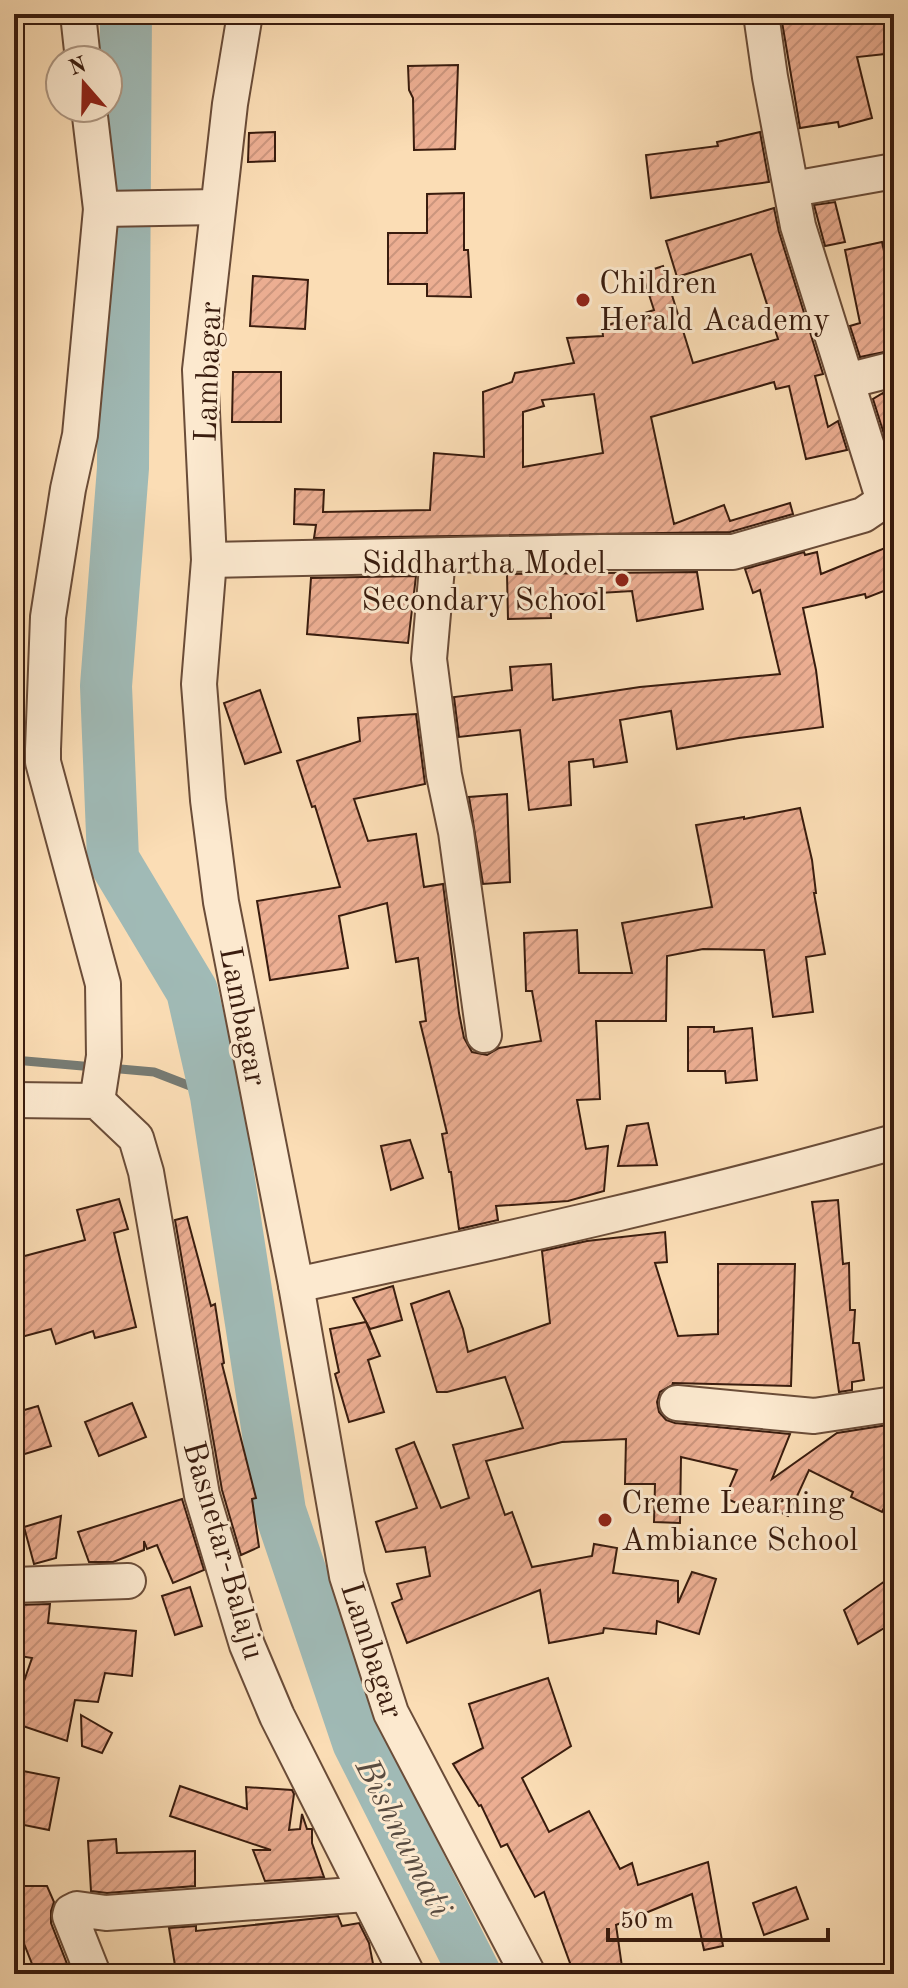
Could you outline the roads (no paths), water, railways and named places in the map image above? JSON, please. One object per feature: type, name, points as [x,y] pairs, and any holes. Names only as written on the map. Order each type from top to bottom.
[{"type":"street","points":[[78,14],[81,44]]},
{"type":"street","name":"Lambagar","points":[[245,14],[230,104],[200,370],[209,560],[199,684],[208,800],[221,902],[296,1285],[347,1576],[391,1713],[528,1974]]},
{"type":"street","points":[[209,560],[733,552],[863,515],[889,497],[847,381],[798,226],[761,14]]},
{"type":"street","points":[[14,1100],[99,1081],[103,984],[43,762],[48,617],[68,489],[80,435],[109,209],[92,124]]},
{"type":"street","points":[[793,189],[894,171]]},
{"type":"street","points":[[109,209],[218,207]]},
{"type":"street","points":[[847,381],[894,369]]},
{"type":"street","points":[[438,556],[429,659],[484,1035]]},
{"type":"street","name":"Basnetar-Balaju","points":[[99,1081],[136,1138],[146,1172],[202,1495],[247,1645],[277,1716],[407,1974]]},
{"type":"street","points":[[296,1285],[534,1234],[753,1182],[894,1142]]},
{"type":"street","points":[[677,1403],[814,1416],[894,1404]]},
{"type":"street","points":[[14,1585],[128,1581]]},
{"type":"street","points":[[93,1974],[70,1916],[77,1909],[106,1913],[366,1894]]},
{"type":"waterway","name":"Bishnumati","points":[[126,14],[123,468],[106,686],[113,859],[192,991],[216,1096],[280,1511],[358,1742],[475,1974]]},
{"type":"waterway","points":[[14,1060],[94,1067]]},
{"type":"waterway","points":[[109,1068],[154,1072],[216,1096]]},
{"type":"place","name":"Children Herald Academy","points":[[583,300]]},
{"type":"place","name":"Siddhartha Model Secondary School","points":[[622,580]]},
{"type":"place","name":"Creme Learning Ambiance School","points":[[605,1520]]}]
